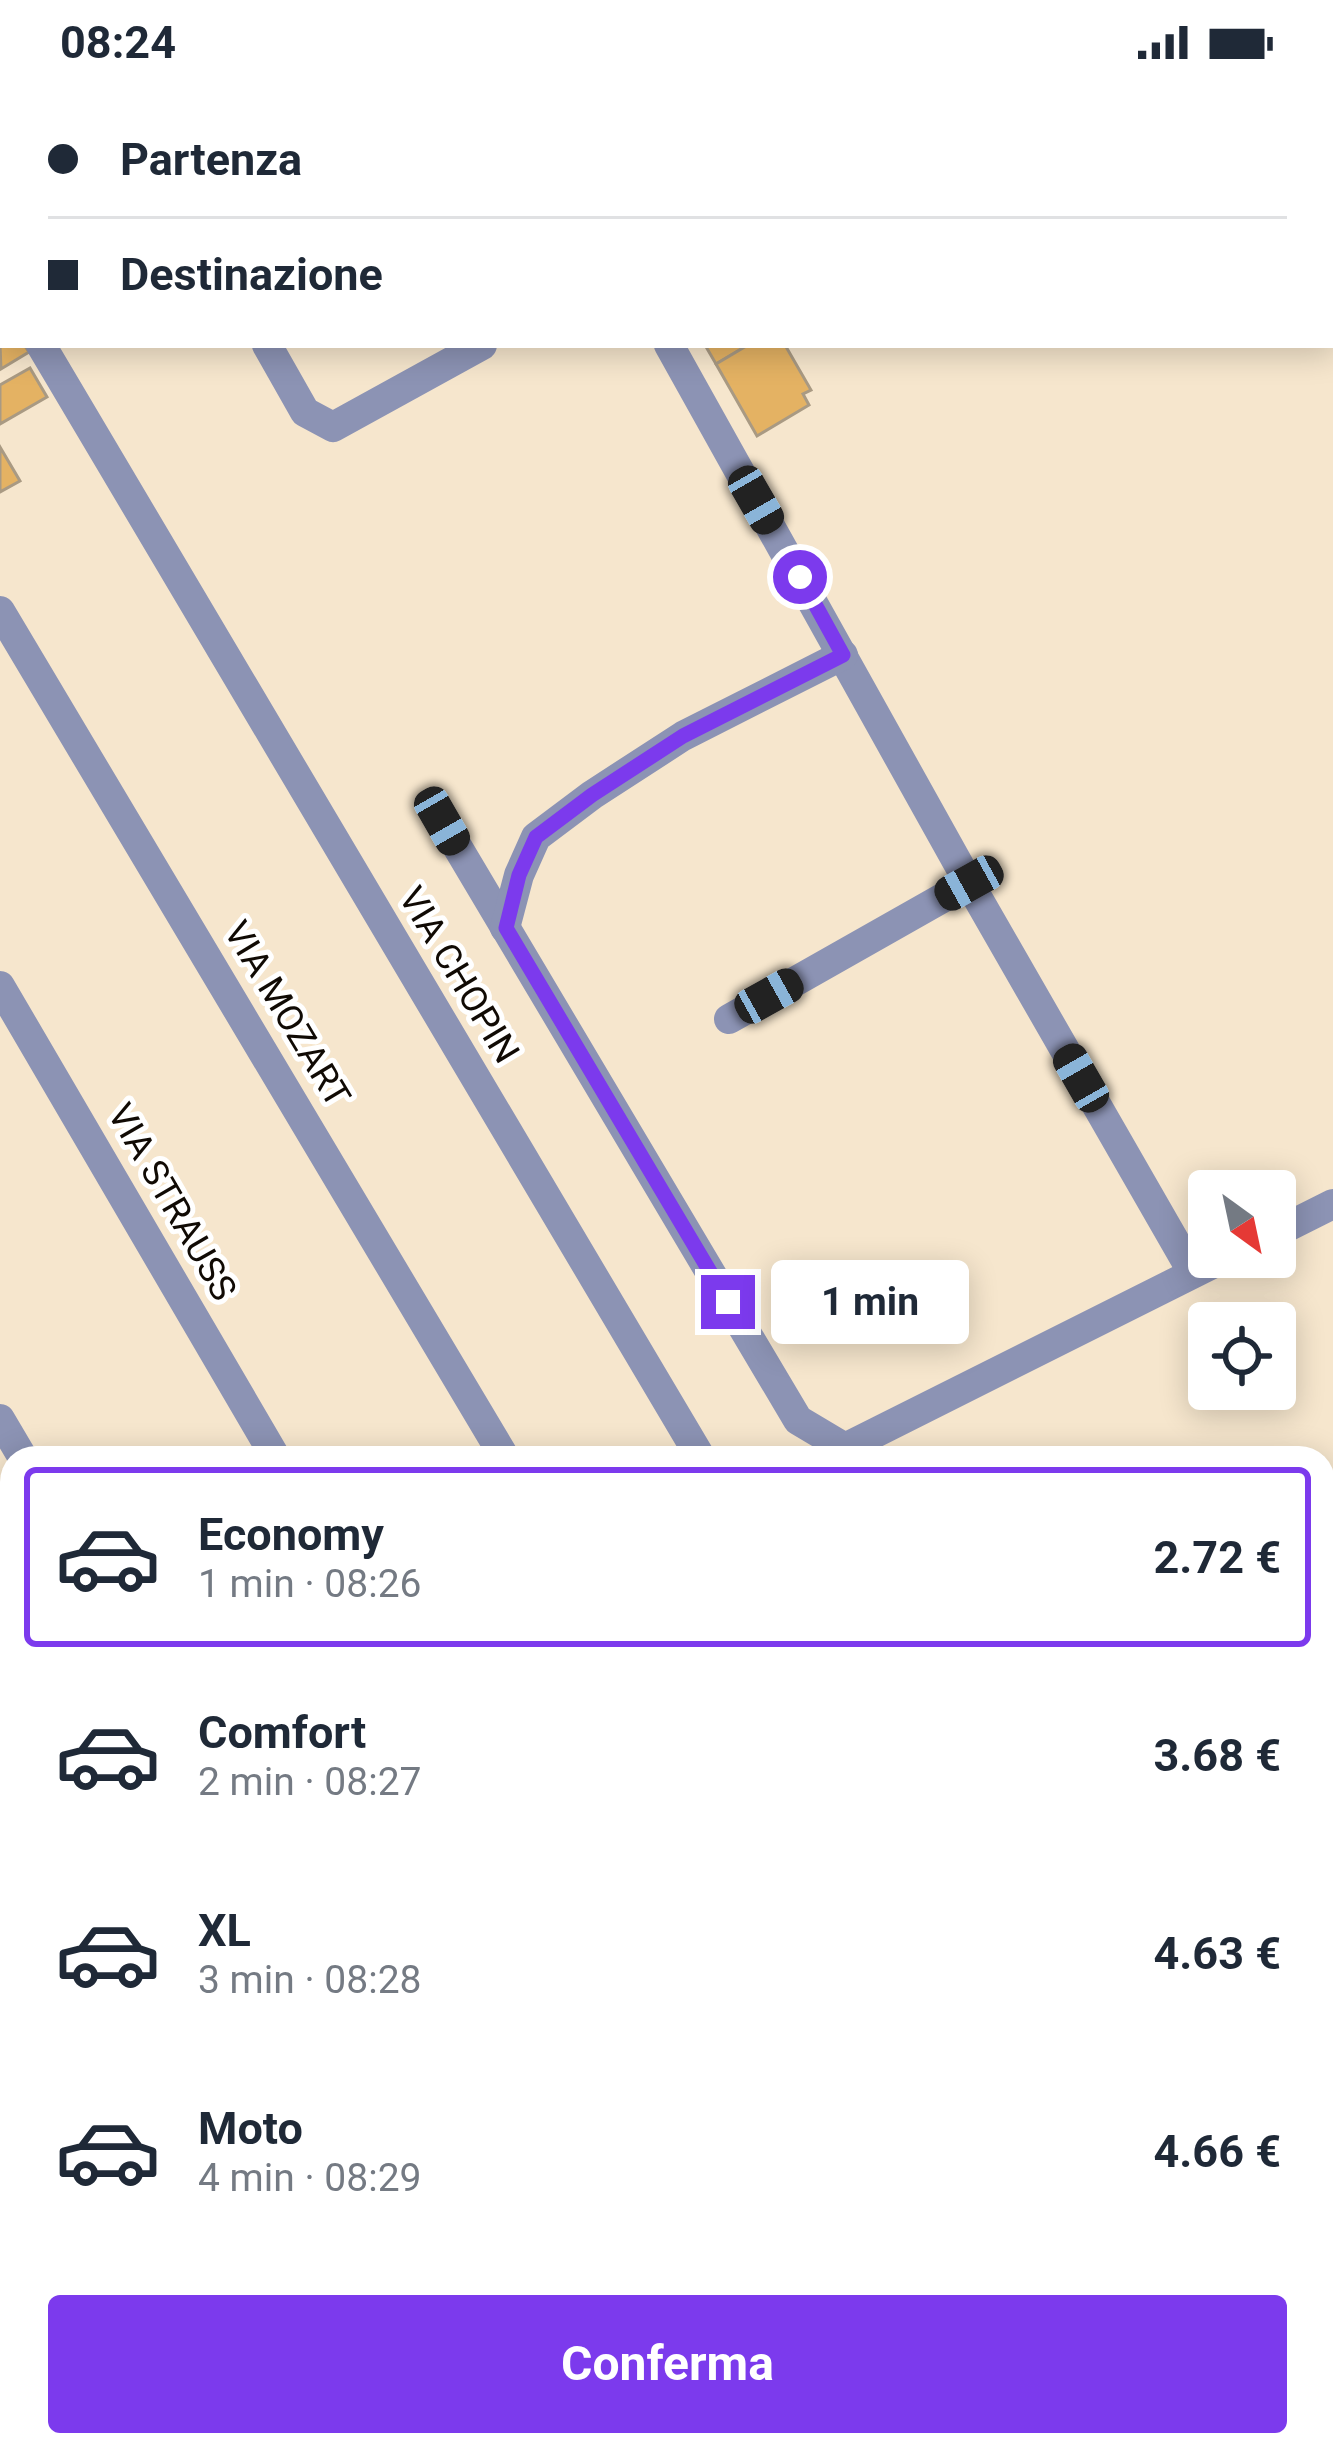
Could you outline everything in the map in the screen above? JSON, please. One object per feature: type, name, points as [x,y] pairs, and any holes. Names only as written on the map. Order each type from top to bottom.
[{"type":"street","name":"VIA CHOPIN","points":[[43,348],[693,1446]]},
{"type":"street","points":[[269,348],[305,412],[333,428],[477,348]]},
{"type":"street","points":[[671,348],[1188,1265]]},
{"type":"street","name":"VIA MOZART","points":[[0,611],[499,1446]]},
{"type":"street","points":[[506,928],[519,875],[536,837],[683,736],[843,655]]},
{"type":"street","points":[[442,821],[798,1420],[832,1446]]},
{"type":"street","points":[[729,1018],[969,883]]},
{"type":"street","name":"VIA STRAUSS","points":[[0,986],[269,1446]]},
{"type":"street","points":[[1296,1222],[1333,1204]]},
{"type":"street","points":[[855,1446],[1188,1277]]},
{"type":"street","points":[[0,1419],[16,1446]]},
{"type":"building","points":[[0,348],[26,348],[29,352],[1,369]]},
{"type":"building","points":[[707,348],[743,348],[716,364]]},
{"type":"building","points":[[743,348],[787,348],[811,390],[803,394],[809,405],[757,436],[716,364]]},
{"type":"building","points":[[30,368],[47,397],[0,424],[0,385]]},
{"type":"building","points":[[0,447],[20,481],[0,492]]},
{"type":"route","points":[[728,1302],[506,928],[519,875],[536,837],[683,736],[843,655],[800,577]]}]
